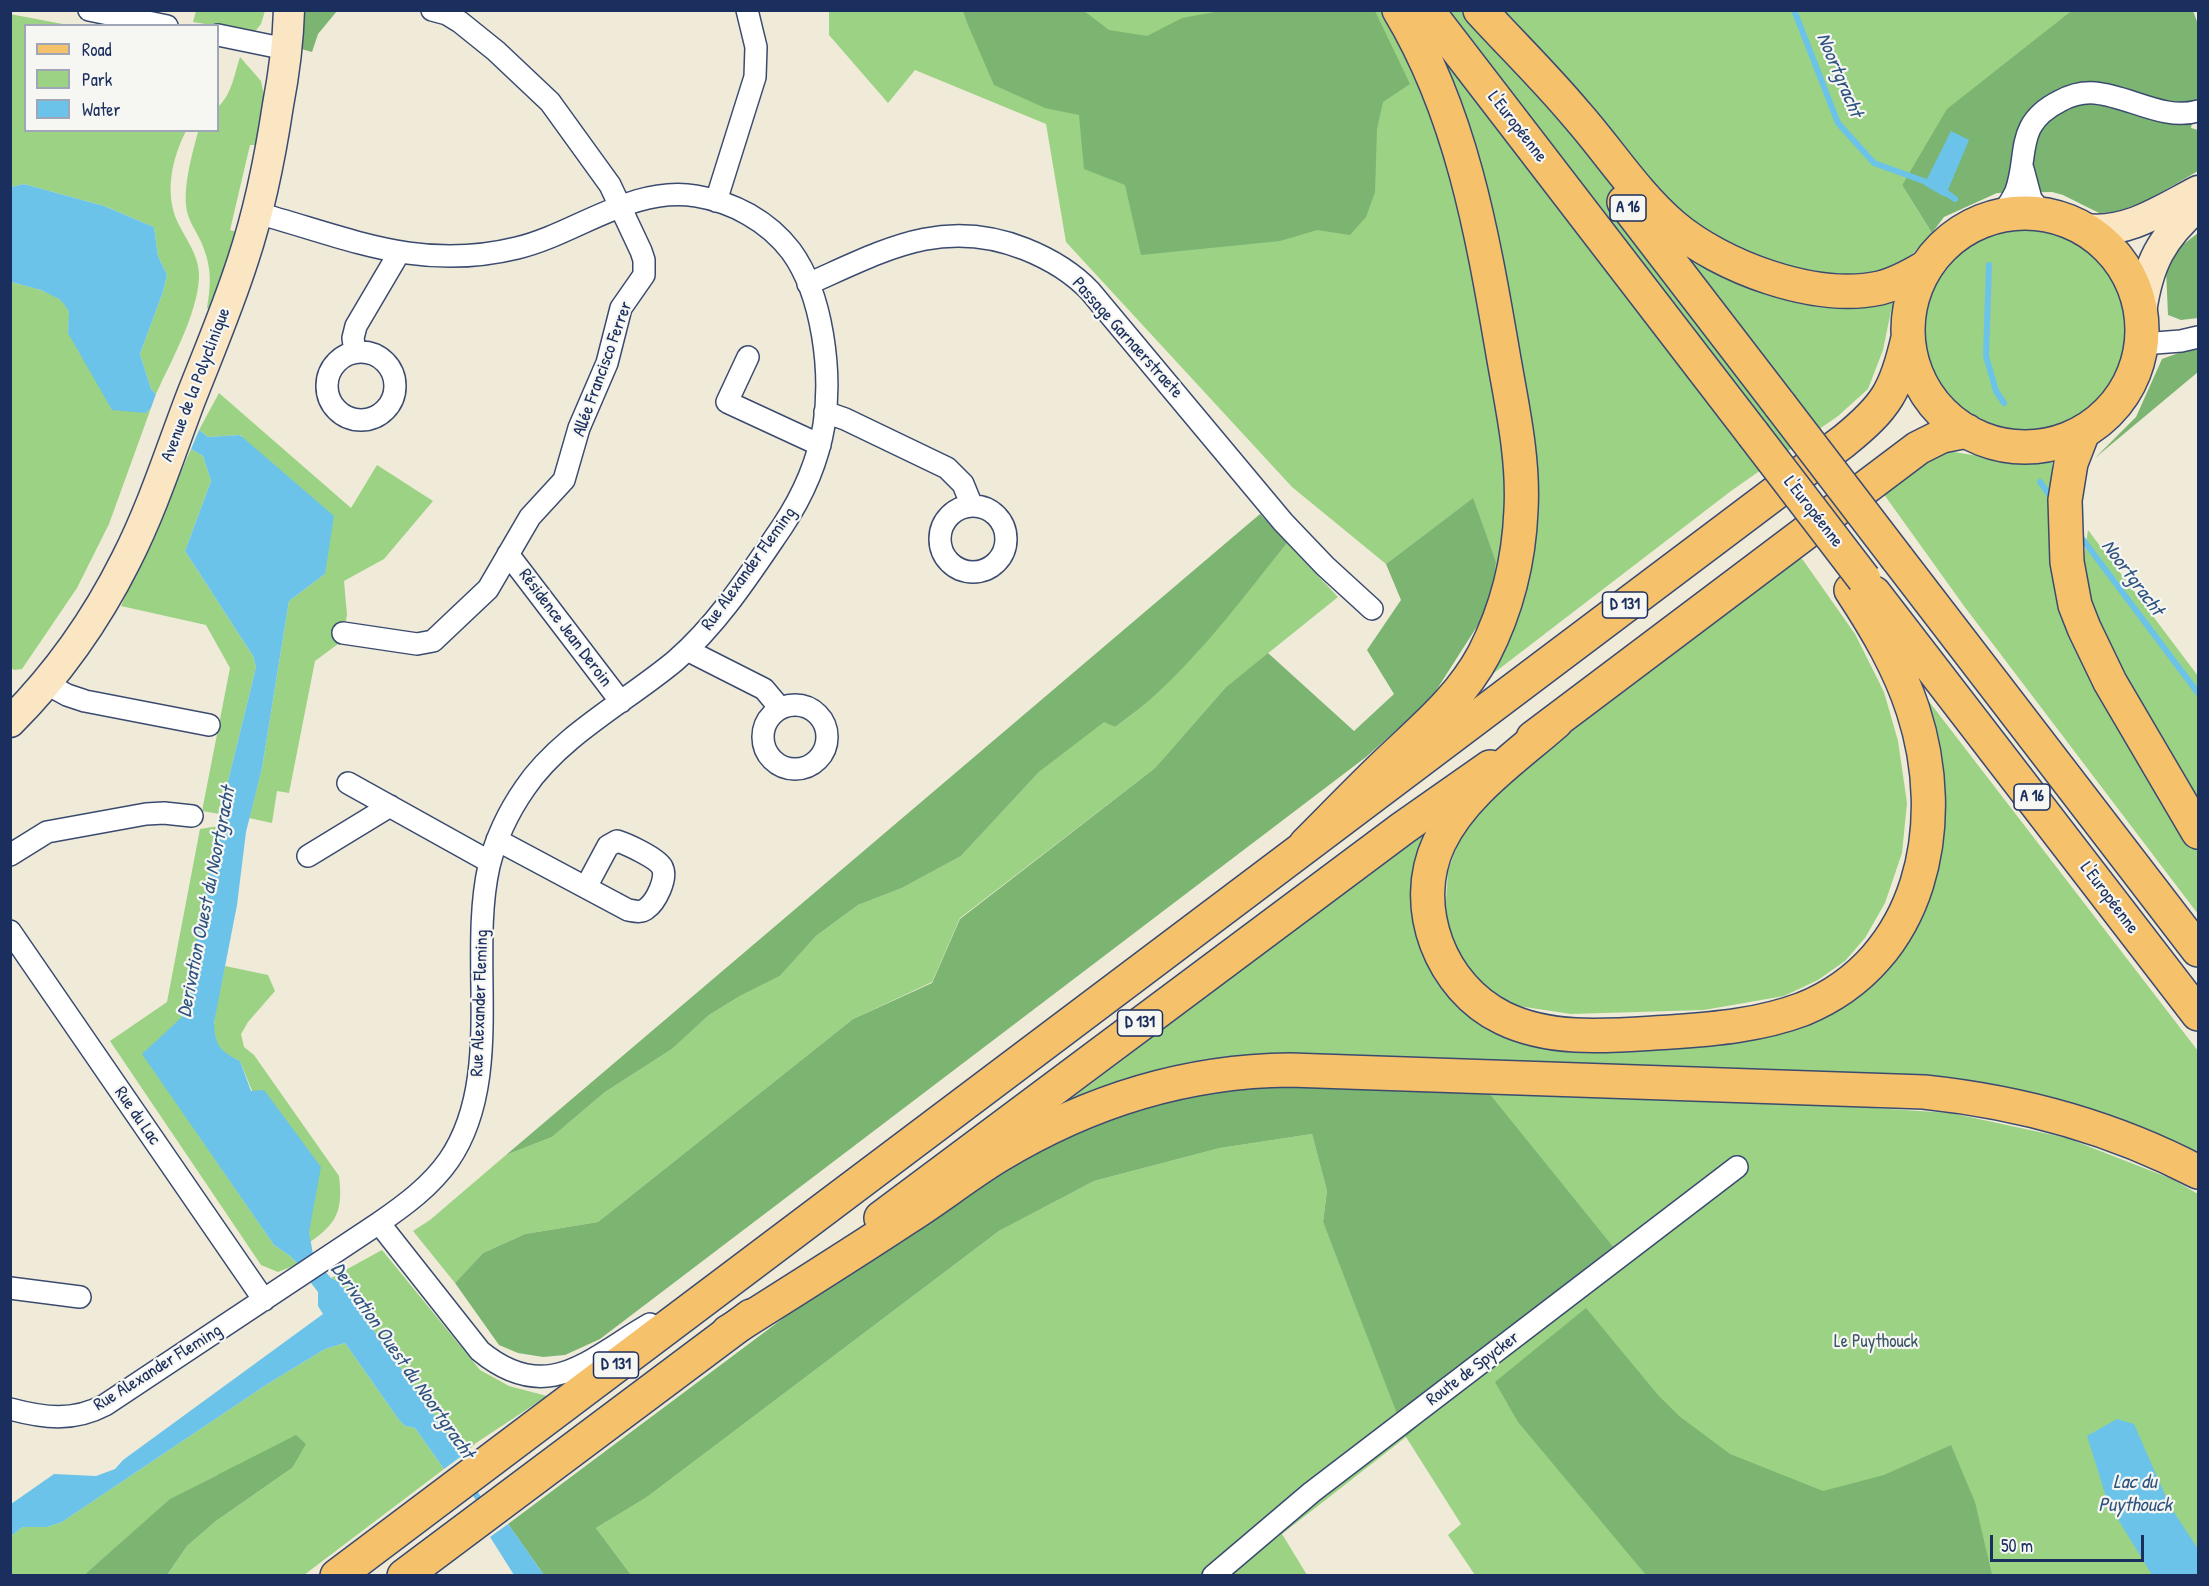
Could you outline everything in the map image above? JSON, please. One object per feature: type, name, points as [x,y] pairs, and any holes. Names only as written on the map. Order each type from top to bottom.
[{"type":"main road","points":[[1306,844],[1438,716],[1468,680],[1489,644],[1505,605],[1512,585],[1519,542],[1522,495],[1517,436],[1476,212],[1442,98],[1422,52],[1399,10]]},
{"type":"main road","name":"L'Européenne","points":[[1427,10],[1609,247],[1857,585],[2199,1014]]},
{"type":"main road","points":[[1479,10],[1576,114],[1664,217],[1713,253],[1777,279],[1800,285],[1839,290],[1880,288],[1908,278],[1926,267]]},
{"type":"main road","name":"A 16","points":[[1479,10],[2199,950]]},
{"type":"main road","points":[[2021,212],[2042,213],[2068,220],[2086,230],[2108,246],[2125,268],[2137,292],[2141,328],[2135,370],[2123,395],[2105,416],[2083,432],[2056,443],[2021,447],[2000,444],[1967,432],[1944,414],[1926,392],[1914,366],[1908,338],[1911,305],[1916,285],[1926,267],[1942,246],[1958,233],[1976,223],[2001,215],[2021,212]]},
{"type":"main road","name":"D 131","points":[[337,1575],[1855,432],[1874,414],[1895,386],[1908,338]]},
{"type":"main road","name":"D 131","points":[[404,1575],[1393,835],[1556,722],[1918,448],[1942,436],[1967,432]]},
{"type":"main road","points":[[2083,432],[2071,463],[2066,500],[2068,573],[2076,605],[2098,658],[2199,832]]},
{"type":"main road","points":[[1556,722],[1470,799],[1450,825],[1436,852],[1428,896],[1431,927],[1442,958],[1463,987],[1478,1001],[1503,1018],[1535,1029],[1572,1034],[1644,1034],[1725,1027],[1766,1020],[1804,1008],[1832,994],[1852,980],[1873,961],[1890,939],[1905,915],[1916,889],[1927,834],[1926,772],[1914,714],[1899,674],[1857,585]]},
{"type":"main road","points":[[728,1332],[897,1225],[992,1160],[1027,1140],[1086,1111],[1129,1095],[1176,1082],[1217,1076],[1290,1070],[1924,1092],[1996,1102],[2072,1120],[2124,1137],[2199,1172]]},
{"type":"street","points":[[89,10],[157,24]]},
{"type":"street","name":"Avenue de la Polyclinique","points":[[14,710],[47,684],[73,649],[92,620],[133,546],[231,295],[257,213],[272,147],[286,49],[289,10]]},
{"type":"street","name":"Allée Francisco Ferrer","points":[[343,633],[422,644],[433,641],[488,589],[535,511],[567,475],[579,428],[607,363],[621,308],[644,275],[644,260],[622,207],[603,174],[544,95],[460,22],[447,14],[432,10]]},
{"type":"street","points":[[716,201],[755,77],[756,47],[747,10]]},
{"type":"street","points":[[219,35],[286,49]]},
{"type":"street","points":[[2001,215],[2015,194],[2025,138],[2038,117],[2059,101],[2077,94],[2096,93],[2181,114],[2199,111]]},
{"type":"street","points":[[2022,153],[2028,191],[2034,205],[2042,213]]},
{"type":"street","points":[[2086,230],[2105,230],[2133,223],[2199,191]]},
{"type":"street","name":"Rue Alexander Fleming","points":[[10,1409],[42,1417],[60,1418],[80,1416],[97,1409],[379,1223],[412,1199],[443,1168],[461,1138],[478,1085],[484,900],[490,862],[497,840],[523,790],[545,762],[687,650],[727,605],[783,527],[806,484],[820,445],[825,412],[824,349],[820,323],[808,284],[795,257],[772,231],[741,210],[695,196],[653,197],[622,207],[545,239],[504,251],[445,256],[399,253],[257,213]]},
{"type":"street","points":[[2199,206],[2171,232],[2159,250],[2146,281],[2141,328],[2181,341],[2199,337]]},
{"type":"street","name":"Passage Garnaerstraete","points":[[808,284],[892,248],[940,236],[996,239],[1057,264],[1090,291],[1283,522],[1325,566],[1372,609]]},
{"type":"street","points":[[355,352],[353,338],[356,326],[399,253]]},
{"type":"street","points":[[748,357],[727,402],[820,445]]},
{"type":"street","points":[[825,412],[845,419],[947,468],[963,484],[972,506]]},
{"type":"street","name":"Résidence Jean Deroin","points":[[508,554],[621,702]]},
{"type":"street","points":[[687,650],[764,689],[780,708]]},
{"type":"street","points":[[47,684],[67,695],[85,701],[209,724]]},
{"type":"street","points":[[348,783],[490,862]]},
{"type":"street","points":[[308,856],[390,806]]},
{"type":"street","points":[[10,855],[47,832],[146,814],[192,816]]},
{"type":"street","points":[[497,840],[586,887]]},
{"type":"street","name":"Rue du Lac","points":[[10,931],[264,1300]]},
{"type":"street","name":"Route de Spycker","points":[[1214,1575],[1312,1492],[1737,1167]]},
{"type":"street","points":[[379,1223],[480,1351],[504,1368],[533,1376],[554,1376],[574,1371],[739,1272]]},
{"type":"street","points":[[10,1288],[80,1297]]},
{"type":"green space","points":[[829,10],[2071,11],[1948,109],[1902,185],[1932,233],[1900,267],[1883,350],[1868,389],[1838,416],[1731,491],[1486,679],[1496,562],[1472,499],[1386,564],[1292,487],[1066,242],[1046,124],[915,70],[888,103],[829,35]]},
{"type":"green space","points":[[196,11],[265,11],[261,24],[253,34],[219,26],[219,24],[193,22]]},
{"type":"green space","points":[[298,11],[337,11],[318,34],[312,52],[298,48]]},
{"type":"green space","points":[[963,11],[1084,11],[1109,30],[1147,36],[1182,18],[1220,11],[1375,11],[1410,84],[1383,102],[1377,129],[1375,192],[1366,217],[1350,235],[1317,230],[1280,241],[1141,255],[1125,185],[1084,169],[1079,115],[1045,108],[994,85]]},
{"type":"green space","points":[[2071,11],[2193,11],[2198,24],[2198,95],[2191,128],[2198,130],[2198,171],[2146,201],[2116,212],[2099,213],[2052,192],[1997,193],[1944,217],[1932,233],[1902,185],[1947,109]]},
{"type":"green space","points":[[10,14],[63,24],[24,24],[24,132],[186,132],[174,164],[171,200],[178,223],[195,256],[199,278],[194,307],[176,353],[156,394],[151,389],[140,354],[167,275],[158,256],[154,227],[104,206],[24,184],[11,187]]},
{"type":"green space","points":[[240,57],[261,81],[265,105],[255,145],[250,145],[230,230],[237,232],[213,311],[207,308],[209,268],[202,244],[188,215],[186,196],[190,162],[198,132],[219,132],[219,106],[230,90]]},
{"type":"green space","points":[[2026,226],[2056,230],[2075,238],[2099,256],[2117,280],[2125,299],[2129,329],[2125,359],[2117,378],[2099,402],[2075,420],[2056,428],[2026,432],[1996,428],[1977,420],[1953,402],[1935,378],[1927,359],[1923,329],[1927,299],[1935,280],[1953,256],[1977,238],[1996,230]]},
{"type":"green space","points":[[2198,233],[2198,318],[2181,320],[2168,315],[2166,269],[2176,250]]},
{"type":"green space","points":[[10,282],[53,295],[60,300],[69,313],[68,333],[146,413],[151,408],[109,524],[77,588],[22,669],[14,670],[10,667]]},
{"type":"green space","points":[[2198,346],[2198,372],[2095,458],[2136,417],[2162,359]]},
{"type":"green space","points":[[219,393],[351,508],[377,465],[433,501],[384,559],[344,581],[347,615],[342,641],[315,661],[289,793],[277,791],[272,823],[249,818],[262,768],[289,601],[325,574],[241,435],[208,437],[199,430]]},
{"type":"green space","points":[[191,449],[203,456],[211,481],[185,551],[253,656],[256,667],[220,814],[202,811],[230,668],[206,625],[121,606]]},
{"type":"green space","points":[[1954,452],[2016,462],[2052,459],[2051,536],[2198,845],[2198,914],[1964,606],[1883,493],[1925,461],[1934,456]]},
{"type":"green space","points":[[1473,498],[1496,562],[1492,603],[1430,700],[1366,757],[600,1339],[565,1355],[543,1357],[518,1353],[499,1345],[455,1283],[483,1253],[525,1234],[598,1222],[853,1019],[932,983],[960,919],[1155,768],[1226,687],[1268,653],[1354,731],[1394,694],[1367,650],[1401,600],[1386,564]]},
{"type":"green space","points":[[1260,514],[1287,543],[1185,666],[1139,709],[1115,727],[1104,722],[1039,772],[961,856],[902,888],[858,905],[816,936],[780,976],[709,1015],[672,1049],[605,1092],[552,1137],[506,1155]]},
{"type":"green space","points":[[2088,530],[2198,676],[2198,808],[2122,680],[2088,601],[2083,564]]},
{"type":"green space","points":[[1287,543],[1338,597],[1226,687],[1155,768],[960,918],[932,982],[853,1019],[598,1222],[525,1234],[483,1253],[455,1283],[413,1231],[430,1220],[506,1155],[552,1137],[605,1092],[672,1049],[709,1015],[780,976],[816,936],[858,905],[902,888],[961,856],[1039,772],[1104,721],[1115,727],[1160,690],[1210,635]]},
{"type":"green space","points":[[1797,555],[1803,560],[1855,634],[1884,692],[1898,741],[1907,803],[1902,853],[1885,903],[1865,938],[1845,961],[1818,980],[1784,996],[1704,1010],[1571,1014],[1518,1006],[1491,992],[1460,957],[1445,915],[1448,871],[1462,832],[1493,796],[1660,659]]},
{"type":"green space","points":[[1914,682],[2198,1051],[2198,1160],[2114,1123],[1610,1071],[1051,1114],[1430,827],[1416,873],[1472,1010],[1760,1035],[1927,896]]},
{"type":"green space","points":[[219,826],[182,1018],[143,1054],[274,1245],[298,1264],[278,1272],[261,1265],[110,1041],[167,1002],[200,829]]},
{"type":"green space","points":[[225,966],[268,975],[275,991],[248,1022],[241,1034],[244,1047],[254,1055],[339,1176],[339,1206],[333,1221],[310,1242],[309,1232],[240,1061],[222,1051],[215,1041],[215,1015]]},
{"type":"green space","points":[[1276,1084],[1488,1092],[1614,1248],[1556,1297],[1406,1437],[1323,1222],[1327,1191],[1312,1134],[1220,1148],[1094,1181],[999,1231],[647,1497],[596,1528],[631,1575],[544,1575],[508,1524],[857,1263],[1057,1133],[1194,1094]]},
{"type":"green space","name":"Le Puythouck","points":[[1488,1092],[1764,1101],[1951,1113],[2067,1138],[2172,1179],[2198,1194],[2198,1575],[1475,1575],[1448,1535],[1461,1524],[1406,1437],[1282,1534],[1307,1575],[631,1575],[596,1528],[647,1497],[999,1231],[1094,1181],[1220,1148],[1312,1134],[1327,1191],[1323,1222],[1407,1436]]},
{"type":"green space","points":[[382,1250],[480,1370],[509,1386],[547,1396],[476,1443],[463,1455],[339,1282],[331,1278]]},
{"type":"green space","points":[[1586,1308],[1658,1395],[1679,1416],[1730,1454],[1823,1491],[1884,1475],[1951,1445],[1975,1502],[1992,1575],[1646,1575],[1518,1422],[1495,1382]]},
{"type":"green space","points":[[345,1343],[399,1420],[405,1426],[415,1428],[444,1469],[304,1575],[167,1575],[187,1546],[216,1521],[292,1468],[217,1475],[171,1499],[84,1575],[11,1576],[11,1536],[23,1527],[47,1527],[62,1522],[266,1385],[325,1349]]},
{"type":"green space","points":[[296,1435],[306,1444],[292,1468],[216,1521],[187,1546],[167,1575],[84,1575],[170,1499]]},
{"type":"water","points":[[1951,131],[1969,140],[1945,197],[1924,185]]},
{"type":"water","points":[[24,184],[104,206],[154,227],[158,256],[167,275],[140,354],[151,389],[156,394],[151,408],[146,413],[112,410],[68,333],[69,312],[64,304],[41,290],[11,282],[11,187]]},
{"type":"water","points":[[199,430],[208,437],[240,435],[334,516],[325,574],[289,601],[262,768],[246,832],[237,905],[214,1023],[217,1042],[223,1051],[240,1061],[251,1091],[264,1090],[321,1167],[309,1232],[313,1254],[298,1264],[274,1245],[142,1054],[182,1017],[219,818],[256,667],[253,656],[185,551],[211,481],[203,456],[191,449]]},
{"type":"water","points":[[323,1269],[331,1278],[339,1282],[463,1455],[444,1469],[415,1428],[405,1426],[399,1420],[345,1343],[325,1349],[266,1385],[62,1522],[47,1527],[23,1527],[11,1536],[11,1504],[54,1474],[96,1476],[115,1469],[123,1460],[323,1314],[318,1306],[318,1292],[308,1279]]},
{"type":"water","name":"Lac du Puythouck","points":[[2117,1419],[2134,1424],[2170,1506],[2198,1549],[2198,1575],[2152,1575],[2108,1503],[2087,1436]]},
{"type":"water","points":[[508,1524],[544,1575],[514,1575],[490,1537]]},
{"type":"waterway","name":"Noortgracht","points":[[1794,10],[1838,123],[1874,163],[1932,184]]},
{"type":"waterway","name":"Noortgracht","points":[[1941,189],[1955,199]]},
{"type":"waterway","name":"Noortgracht","points":[[1989,265],[1986,356],[1996,391],[2004,403]]},
{"type":"waterway","name":"Noortgracht","points":[[2040,482],[2054,501]]},
{"type":"waterway","name":"Noortgracht","points":[[2078,533],[2198,693]]},
{"type":"waterway","name":"Derivation Ouest du Noortgracht","points":[[470,1486],[483,1505]]}]
